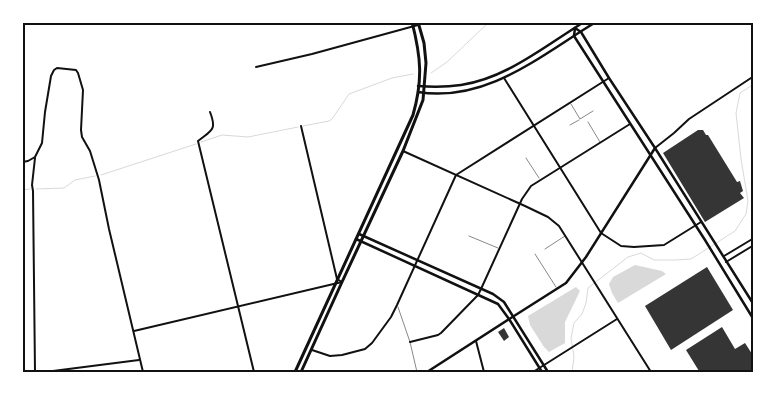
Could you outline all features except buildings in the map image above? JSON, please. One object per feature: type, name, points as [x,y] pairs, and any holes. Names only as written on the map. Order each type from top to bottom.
[{"type":"main road","points":[[295,372],[413,115],[418,92],[420,63],[418,45],[412,24]]},
{"type":"main road","points":[[302,372],[418,117],[423,100],[426,63],[424,43],[418,24]]},
{"type":"street","points":[[418,86],[460,85],[487,78],[514,66],[584,22]]},
{"type":"street","points":[[418,92],[455,92],[473,89],[504,78],[596,22]]},
{"type":"street","points":[[256,67],[312,54],[412,24],[418,24]]},
{"type":"street","points":[[575,28],[581,32],[608,78],[754,305]]},
{"type":"street","points":[[575,28],[574,36],[754,320]]},
{"type":"street","points":[[35,372],[32,185],[35,157],[42,143],[51,76],[57,68],[76,70],[83,90],[82,137],[90,151],[97,172],[143,372]]},
{"type":"street","points":[[427,372],[566,283],[582,263],[654,148],[689,119],[754,76]]},
{"type":"street","points":[[504,78],[601,233],[621,246],[664,245],[701,222]]},
{"type":"street","points":[[312,350],[330,356],[342,355],[357,352],[372,343],[392,317],[456,175],[608,78]]},
{"type":"street","points":[[210,112],[214,122],[212,130],[198,141],[254,372]]},
{"type":"street","points":[[410,342],[441,333],[478,294],[520,203],[531,186],[630,124]]},
{"type":"street","points":[[301,126],[337,279],[342,282]]},
{"type":"street","points":[[403,151],[520,203],[548,217],[559,226],[651,372]]},
{"type":"street","points":[[22,162],[35,157]]},
{"type":"street","points":[[373,202],[375,212]]},
{"type":"street","points":[[358,234],[493,294],[504,302],[514,316],[548,372]]},
{"type":"street","points":[[717,260],[754,238]]},
{"type":"street","points":[[356,239],[498,304],[542,372]]},
{"type":"street","points":[[720,265],[754,245]]},
{"type":"street","points":[[134,331],[342,282]]},
{"type":"street","points":[[532,372],[618,319]]},
{"type":"street","points":[[476,341],[484,372]]},
{"type":"street","points":[[45,372],[140,360]]},
{"type":"street","points":[[84,367],[85,372]]},
{"type":"lane","points":[[570,102],[580,119]]},
{"type":"lane","points":[[570,125],[593,111]]},
{"type":"lane","points":[[588,122],[600,142]]},
{"type":"lane","points":[[526,158],[540,180]]},
{"type":"lane","points":[[469,236],[499,249]]},
{"type":"lane","points":[[545,249],[565,236]]},
{"type":"lane","points":[[536,254],[557,289]]},
{"type":"lane","points":[[397,305],[410,342],[417,372]]},
{"type":"shaded area","points":[[635,265],[662,271],[666,274],[618,303],[609,284],[613,277]]},
{"type":"shaded area","points":[[576,287],[580,291],[565,322],[565,343],[549,352],[530,325],[528,316]]},
{"type":"waterway","points":[[431,73],[447,62],[489,22]]},
{"type":"waterway","points":[[303,126],[332,119],[349,94],[392,78],[413,74]]},
{"type":"waterway","points":[[572,372],[574,357],[571,338],[574,323],[582,314],[586,303],[588,288],[628,257],[641,253],[654,260],[691,259],[735,231],[746,214],[748,201],[736,113],[740,93],[754,84]]},
{"type":"waterway","points":[[201,142],[222,135],[248,137],[298,127]]},
{"type":"waterway","points":[[101,175],[196,144]]},
{"type":"waterway","points":[[36,189],[64,188],[75,180],[95,176]]},
{"type":"waterway","points":[[22,190],[30,189]]}]
